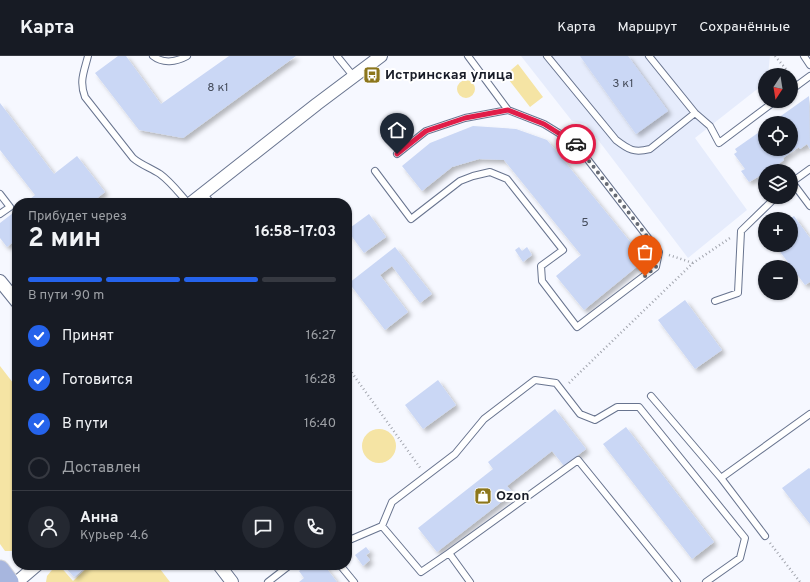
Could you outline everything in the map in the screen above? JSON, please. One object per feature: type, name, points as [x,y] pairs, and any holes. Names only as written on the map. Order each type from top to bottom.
[{"type":"main road","points":[[0,570],[9,582]]},
{"type":"street","points":[[196,198],[381,56]]},
{"type":"street","points":[[0,281],[12,296]]},
{"type":"street","points":[[17,582],[31,570]]},
{"type":"street","points":[[223,570],[232,582]]},
{"type":"lane","points":[[88,56],[82,78],[82,88],[85,97],[132,158],[140,164],[159,173],[185,198]]},
{"type":"lane","points":[[153,56],[164,61],[174,62],[187,56]]},
{"type":"lane","points":[[337,56],[354,77]]},
{"type":"lane","points":[[468,56],[508,110]]},
{"type":"lane","points":[[548,56],[616,140],[628,150],[641,151],[650,149],[695,112]]},
{"type":"lane","points":[[649,56],[695,112],[710,126],[719,143],[766,108]]},
{"type":"lane","points":[[804,56],[810,65]]},
{"type":"lane","points":[[798,85],[810,76]]},
{"type":"lane","points":[[376,171],[411,219],[460,182],[473,176],[490,172],[506,179],[562,250],[541,266],[542,281],[577,327],[656,267],[659,252],[575,143],[544,124],[508,110],[465,118],[426,131],[397,154]]},
{"type":"lane","points":[[798,177],[810,169]]},
{"type":"lane","points":[[798,191],[810,206]]},
{"type":"lane","points":[[203,193],[207,198]]},
{"type":"lane","points":[[0,194],[10,207],[0,214]]},
{"type":"lane","points":[[715,301],[738,293],[741,231],[769,204]]},
{"type":"lane","points":[[352,539],[382,526],[392,502],[454,454],[484,419],[535,380],[556,383],[580,414],[595,420],[617,407],[639,407],[745,538],[740,558],[706,582]]},
{"type":"lane","points":[[651,396],[721,478],[765,536]]},
{"type":"lane","points":[[721,478],[810,414]]},
{"type":"lane","points":[[382,526],[421,572],[578,460],[677,582]]},
{"type":"lane","points":[[449,553],[470,582]]},
{"type":"lane","points":[[268,582],[284,570]]},
{"type":"lane","points":[[344,570],[354,582]]},
{"type":"path","points":[[775,56],[785,68]]},
{"type":"path","points":[[561,390],[693,263],[741,231]]},
{"type":"path","points":[[659,252],[693,263]]},
{"type":"path","points":[[352,373],[426,476]]},
{"type":"path","points":[[765,536],[800,582]]},
{"type":"shaded area","points":[[521,56],[770,56],[769,68],[758,68],[758,88],[695,138],[747,210],[688,258],[586,124],[572,121]]},
{"type":"shaded area","points":[[518,64],[543,97],[530,107],[505,75]]},
{"type":"shaded area","points":[[466,80],[472,83],[475,89],[472,95],[466,98],[460,95],[457,89],[460,83]]},
{"type":"shaded area","points":[[0,366],[12,382],[12,551],[5,551],[0,544]]},
{"type":"shaded area","points":[[376,429],[382,429],[386,430],[393,436],[396,446],[395,453],[389,460],[382,463],[376,463],[372,462],[365,456],[362,449],[362,443],[363,439],[369,432]]},
{"type":"shaded area","points":[[52,570],[63,570],[73,581],[85,570],[161,570],[170,582],[46,582],[47,576]]},
{"type":"building","points":[[118,56],[126,56],[161,104],[229,56],[296,56],[183,138],[139,130],[95,73]]},
{"type":"building","points":[[580,56],[628,56],[668,111],[636,134]]},
{"type":"building","points":[[809,96],[810,149],[807,144],[800,149],[798,148],[798,116],[781,116],[792,108],[798,108],[798,104]]},
{"type":"building","points":[[0,103],[54,174],[77,156],[105,192],[97,198],[31,198],[35,195],[0,150]]},
{"type":"building","points":[[473,126],[516,129],[547,140],[645,260],[584,310],[556,276],[581,255],[504,160],[479,159],[452,167],[422,191],[402,166],[430,143]]},
{"type":"building","points":[[758,133],[758,156],[786,156],[783,158],[784,160],[778,164],[758,164],[758,177],[749,182],[741,171],[745,169],[734,154],[737,152],[735,149]]},
{"type":"building","points":[[12,214],[12,243],[7,247],[0,238],[0,223]]},
{"type":"building","points":[[369,214],[386,237],[364,253],[352,237],[352,226]]},
{"type":"building","points":[[798,222],[810,238],[810,282],[805,285],[798,276],[798,260],[786,260],[780,252],[798,252]]},
{"type":"building","points":[[395,247],[432,294],[420,303],[392,266],[380,275],[408,312],[385,330],[352,287],[352,281]]},
{"type":"building","points":[[519,247],[522,251],[527,247],[532,255],[523,262],[515,250]]},
{"type":"building","points":[[685,300],[722,350],[695,369],[658,320]]},
{"type":"building","points":[[438,380],[456,405],[423,429],[405,405]]},
{"type":"building","points":[[555,409],[586,449],[564,466],[552,451],[507,486],[513,493],[437,552],[418,528],[493,469],[488,462]]},
{"type":"building","points":[[626,427],[714,542],[692,559],[603,444]]},
{"type":"building","points":[[809,468],[810,469],[810,524],[782,488]]},
{"type":"building","points":[[366,547],[370,552],[366,555],[370,560],[363,566],[355,555]]},
{"type":"building","points":[[68,570],[82,570],[74,577]]},
{"type":"building","points":[[328,570],[337,582],[299,582],[304,578],[299,571]]},
{"type":"way so far","points":[[576,144],[659,252],[656,267],[645,276]]},
{"type":"place","name":"Истринская улица","points":[[372,75]]},
{"type":"place","name":"Ozon","points":[[483,496]]},
{"type":"route","points":[[397,154],[426,131],[465,118],[508,110],[544,124],[576,144]]}]
